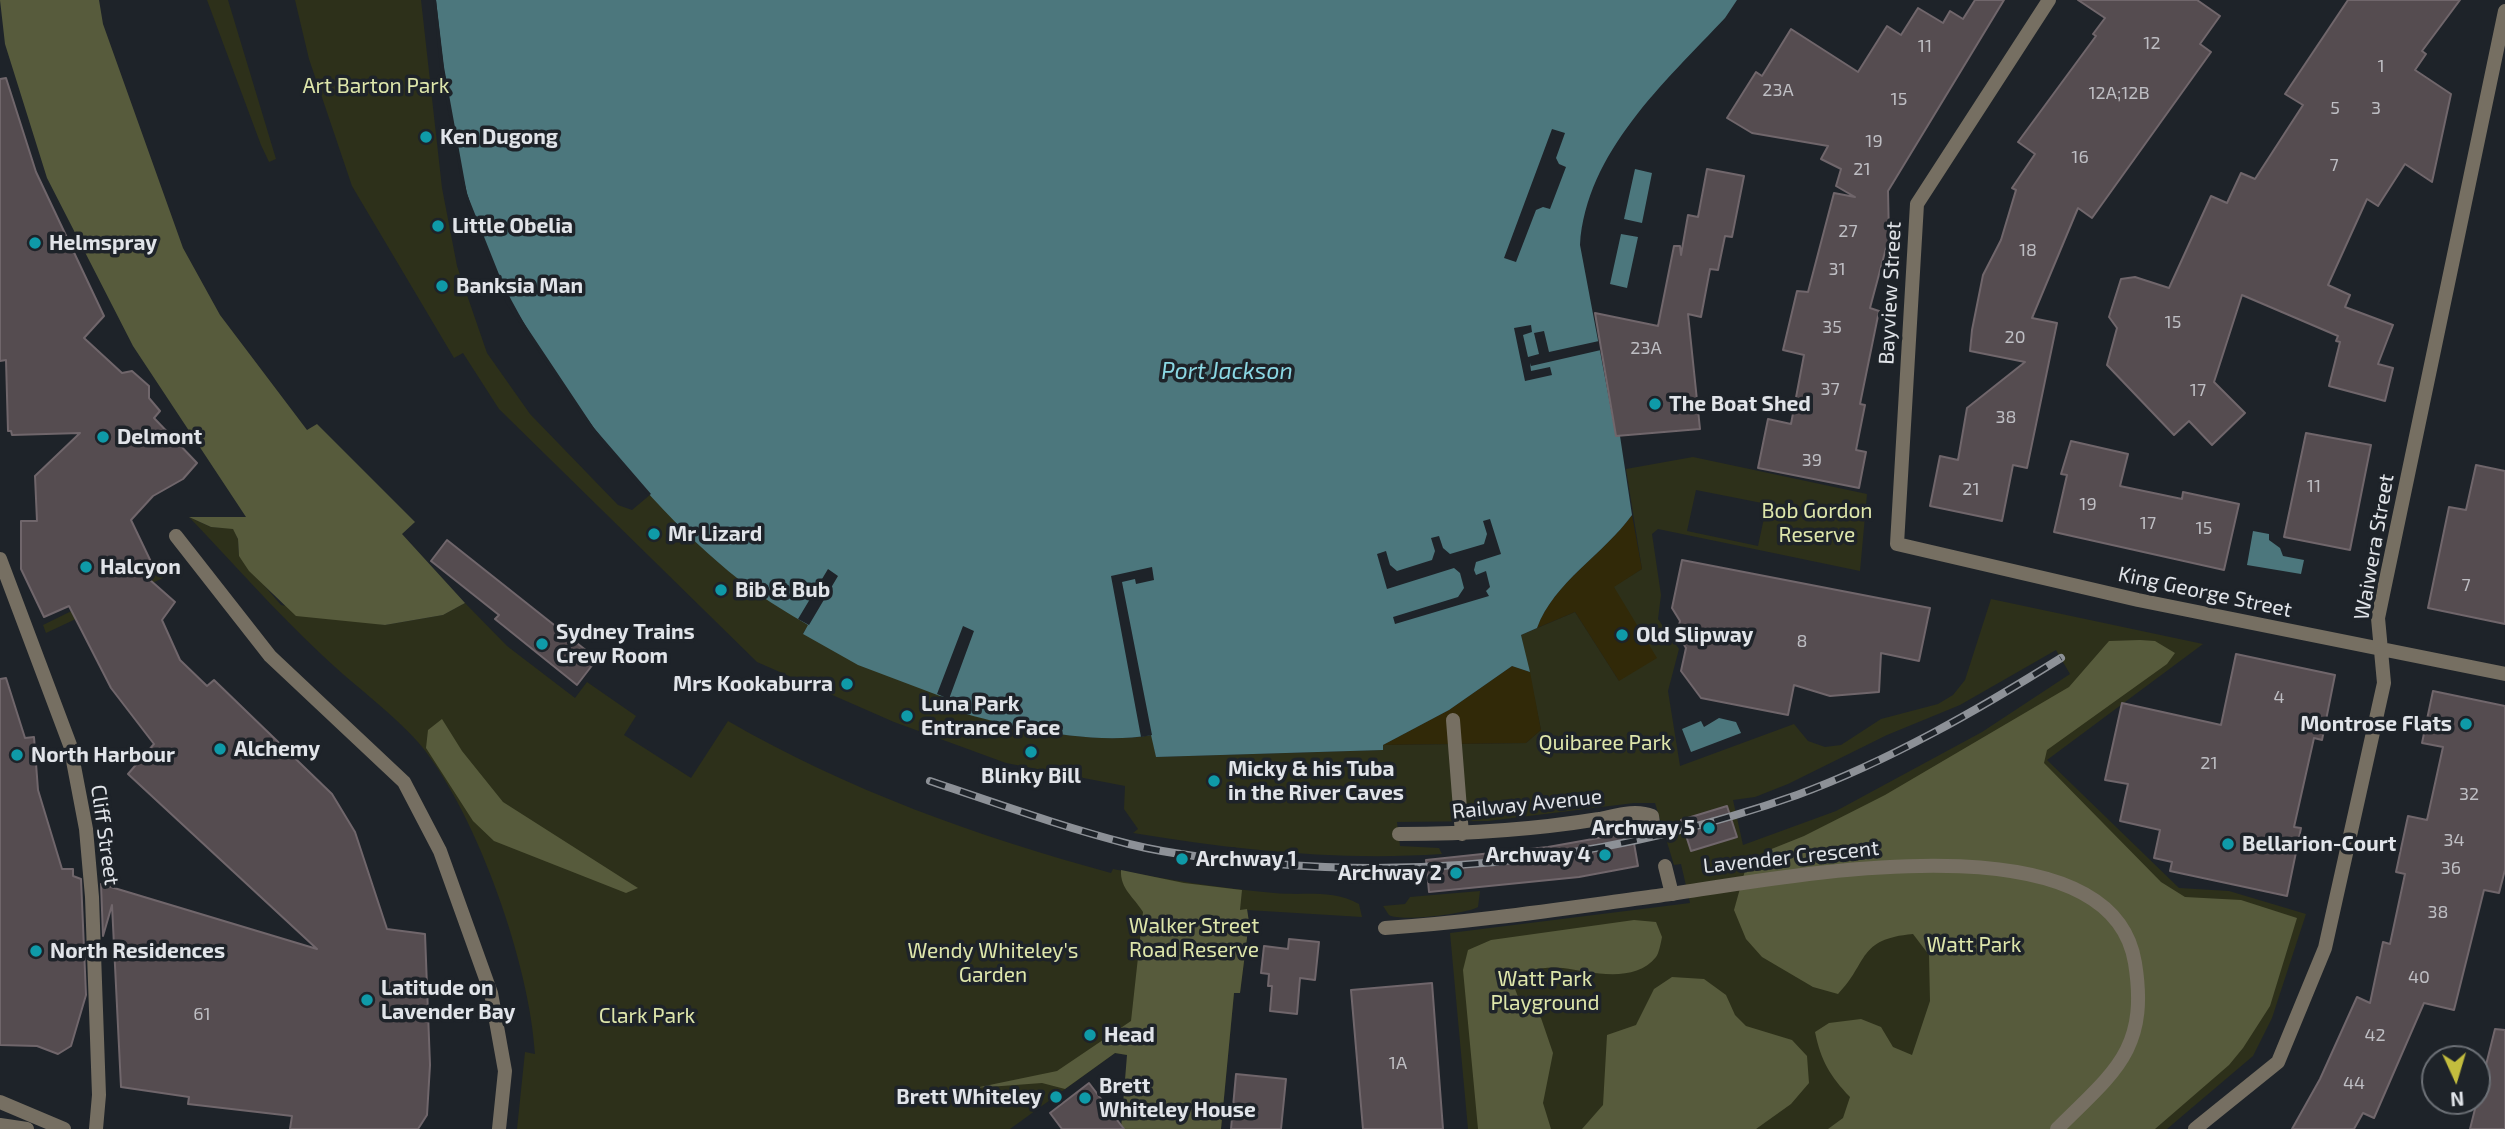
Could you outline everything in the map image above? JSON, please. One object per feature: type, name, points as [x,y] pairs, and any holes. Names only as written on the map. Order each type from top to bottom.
[{"type":"street","name":"Bayview Street","points":[[1897,544],[1917,204],[2049,0]]},
{"type":"street","name":"Waiwera Street","points":[[2195,1129],[2278,1062],[2325,948],[2384,683],[2378,618],[2505,11]]},
{"type":"street","points":[[176,536],[270,656],[404,782],[440,851],[491,993],[505,1072],[499,1129]]},
{"type":"street","name":"King George Street","points":[[1897,544],[2138,600],[2505,674]]},
{"type":"street","name":"Cliff Street","points":[[0,559],[70,745],[86,829],[92,897],[99,1082],[96,1129]]},
{"type":"street","points":[[1453,720],[1462,834]]},
{"type":"street","name":"Railway Avenue","points":[[1399,834],[1462,834],[1550,827],[1636,813],[1652,816],[1653,822]]},
{"type":"street","points":[[1665,866],[1672,894]]},
{"type":"street","name":"Lavender Crescent","points":[[1385,928],[1672,894],[1822,871],[1947,866],[2015,873],[2072,887],[2111,912],[2125,931],[2133,950],[2140,1012],[2129,1050],[2057,1129]]},
{"type":"street","points":[[0,1102],[64,1129]]},
{"type":"street","points":[[0,1125],[27,1129]]},
{"type":"green space","points":[[0,0],[99,0],[103,24],[183,248],[220,315],[307,430],[317,424],[415,522],[402,534],[465,603],[443,615],[385,625],[296,616],[249,571],[239,556],[238,539],[233,529],[211,527],[189,517],[246,517],[133,346],[47,178],[5,44]]},
{"type":"green space","points":[[207,0],[228,0],[276,159],[269,162],[261,145]]},
{"type":"green space","name":"Watt Park","points":[[295,0],[421,0],[442,188],[457,266],[487,353],[530,414],[618,505],[632,510],[651,494],[725,565],[764,596],[809,625],[803,633],[949,699],[946,707],[994,721],[1075,736],[1128,738],[1152,735],[1156,757],[1383,750],[1383,745],[1526,743],[1541,730],[1521,635],[1575,612],[1619,681],[1614,586],[1642,569],[1626,469],[1693,457],[1867,494],[1860,571],[1658,529],[1652,534],[1661,595],[1658,619],[1679,649],[1668,691],[1680,766],[1794,724],[1808,741],[1825,747],[1841,745],[1881,719],[1938,704],[1953,695],[1965,680],[1991,599],[2203,644],[2047,760],[2179,888],[2229,891],[2306,914],[2272,1018],[2253,1056],[2167,1129],[1468,1129],[1450,933],[1690,903],[1681,864],[1674,865],[1655,803],[1634,803],[1488,821],[1397,822],[1400,846],[1439,848],[1442,854],[1326,855],[1171,839],[1133,833],[1138,829],[1124,809],[1125,786],[1006,763],[894,722],[757,662],[499,409],[463,353],[454,358],[352,186],[309,59]],"holes":[[[1696,490],[1767,504],[1758,546],[1687,531]],[[2056,650],[2070,674],[1982,732],[1836,811],[1743,845],[1733,800],[1755,797],[1788,784],[1887,735],[1960,705]]]},
{"type":"green space","points":[[189,517],[211,527],[233,528],[238,539],[239,556],[281,605],[385,625],[443,615],[465,603],[507,646],[575,698],[587,682],[636,716],[624,735],[691,778],[728,721],[819,769],[867,790],[1012,844],[1111,873],[1113,869],[1234,889],[1338,896],[1359,904],[1362,917],[1247,910],[1249,922],[1240,993],[1234,993],[1221,1129],[1121,1129],[1128,1055],[1115,1053],[1010,1129],[517,1129],[525,1052],[535,1054],[531,1018],[523,978],[498,894],[463,813],[443,778],[413,737],[305,638]]},
{"type":"green space","points":[[159,568],[163,578],[46,633],[43,625]]},
{"type":"green space","points":[[2109,641],[2155,641],[2175,653],[2167,664],[2047,750],[2044,763],[2161,882],[2185,897],[2241,900],[2297,918],[2270,1006],[2229,1065],[2155,1129],[1828,1129],[1843,1118],[1850,1097],[1827,1068],[1815,1032],[1829,1023],[1861,1019],[1881,1027],[1893,1047],[1912,1055],[1930,1001],[1929,955],[1913,934],[1895,937],[1882,941],[1866,954],[1838,994],[1813,987],[1762,957],[1746,939],[1734,910],[1746,867],[1769,850],[1804,836],[1885,795],[2069,687]]},
{"type":"green space","points":[[442,719],[462,751],[503,802],[638,888],[626,893],[494,841],[473,821],[426,748],[428,730]]},
{"type":"green space","name":"Walker Street Road Reserve","points":[[1121,870],[1184,883],[1242,890],[1240,910],[1247,909],[1249,922],[1240,993],[1234,993],[1221,1129],[1121,1129],[1127,1055],[1115,1053],[1065,1089],[1042,1083],[975,1088],[1057,1071],[1131,1021],[1143,912],[1125,888]]},
{"type":"green space","points":[[1480,891],[1478,907],[1447,914],[1395,917],[1389,915],[1383,906],[1405,904],[1410,897]]},
{"type":"green space","points":[[1634,920],[1656,922],[1662,937],[1656,957],[1636,971],[1612,974],[1550,968],[1529,970],[1510,976],[1520,1002],[1541,1018],[1553,1053],[1543,1103],[1551,1129],[1478,1129],[1463,970],[1468,950],[1491,940]]},
{"type":"green space","points":[[1672,977],[1704,979],[1726,995],[1735,1015],[1746,1026],[1792,1040],[1807,1056],[1809,1083],[1791,1104],[1756,1129],[1582,1129],[1603,1105],[1607,1035],[1636,1025],[1654,989]]},
{"type":"sand","points":[[1632,515],[1642,569],[1614,587],[1657,658],[1619,681],[1575,612],[1537,628],[1555,597]]},
{"type":"sand","points":[[1512,666],[1530,672],[1541,730],[1526,743],[1383,745],[1449,710]]},
{"type":"water","name":"Port Jackson","points":[[436,0],[1737,0],[1725,18],[1654,93],[1632,121],[1597,179],[1585,211],[1580,245],[1616,436],[1620,436],[1632,515],[1555,597],[1537,628],[1521,635],[1530,672],[1512,666],[1449,710],[1383,745],[1383,750],[1156,757],[1151,735],[1127,738],[1075,736],[1021,727],[946,708],[948,699],[858,665],[803,634],[808,625],[750,588],[707,552],[664,510],[621,462],[581,410],[544,356],[511,300],[485,246],[467,193],[456,146]]},
{"type":"water","points":[[1635,169],[1652,173],[1642,223],[1624,219]]},
{"type":"water","points":[[1621,234],[1638,237],[1627,288],[1610,284]]},
{"type":"water","points":[[2253,531],[2269,534],[2269,540],[2280,548],[2283,556],[2304,560],[2301,574],[2247,565]]},
{"type":"water","points":[[1719,718],[1736,722],[1741,733],[1691,752],[1682,729],[1701,721],[1704,727]]},
{"type":"pier","points":[[433,0],[436,0],[444,67],[467,194],[510,302],[594,428],[651,494],[648,496],[591,430],[506,303],[464,195],[440,68]]},
{"type":"pier","points":[[1552,129],[1565,133],[1556,158],[1559,164],[1566,167],[1550,209],[1543,207],[1536,210],[1516,262],[1504,258]]},
{"type":"pier","points":[[1531,325],[1532,332],[1523,335],[1528,357],[1539,354],[1534,333],[1544,331],[1549,352],[1599,341],[1601,350],[1531,366],[1530,363],[1531,371],[1550,367],[1552,375],[1525,381],[1514,328]]},
{"type":"pier","points":[[1490,519],[1501,554],[1476,562],[1474,570],[1476,575],[1486,571],[1490,587],[1486,591],[1489,596],[1395,624],[1393,617],[1458,597],[1464,588],[1460,573],[1454,568],[1387,589],[1377,554],[1386,551],[1390,565],[1397,571],[1432,560],[1435,551],[1431,538],[1439,536],[1443,548],[1450,554],[1484,544],[1487,534],[1483,521]]},
{"type":"pier","points":[[1152,567],[1154,580],[1136,584],[1135,579],[1122,582],[1152,735],[1141,737],[1111,576]]},
{"type":"pier","points":[[828,569],[838,576],[809,625],[798,619]]},
{"type":"pier","points":[[963,626],[974,631],[949,699],[937,694]]},
{"type":"building","points":[[1975,0],[2004,0],[1888,191],[1889,237],[1870,308],[1879,311],[1860,404],[1865,405],[1856,450],[1866,452],[1859,488],[1758,468],[1768,419],[1791,424],[1804,355],[1783,350],[1797,291],[1808,292],[1834,193],[1855,197],[1836,186],[1841,169],[1821,159],[1828,146],[1752,133],[1727,118],[1756,72],[1762,76],[1791,29],[1858,72],[1887,26],[1901,35],[1918,8],[1943,23],[1950,11],[1963,19]]},
{"type":"building","points":[[2078,0],[2197,0],[2220,16],[2200,44],[2211,52],[2092,218],[2078,208],[2032,318],[2057,323],[2027,468],[2013,465],[2002,521],[1930,506],[1940,456],[1958,460],[1967,408],[2025,362],[1970,351],[1972,330],[1983,275],[2001,240],[2016,190],[2012,188],[2035,154],[2018,142],[2096,36],[2093,34],[2105,18]]},
{"type":"building","points":[[2348,0],[2460,0],[2422,51],[2426,54],[2415,70],[2451,94],[2432,182],[2405,164],[2378,206],[2367,199],[2328,285],[2350,295],[2345,307],[2393,325],[2378,364],[2393,368],[2385,401],[2329,386],[2340,342],[2336,341],[2338,336],[2242,295],[2214,382],[2245,413],[2212,445],[2189,421],[2174,435],[2107,365],[2117,328],[2109,317],[2121,279],[2135,277],[2169,288],[2211,196],[2227,203],[2241,173],[2255,179],[2303,105],[2285,94]]},
{"type":"building","points":[[6,78],[36,172],[104,316],[84,338],[122,373],[132,371],[149,386],[149,398],[160,411],[154,418],[197,463],[183,479],[153,496],[131,520],[153,566],[141,572],[175,602],[162,620],[180,660],[207,686],[214,680],[332,794],[355,832],[387,929],[425,934],[430,1065],[427,1115],[418,1129],[290,1129],[292,1116],[188,1104],[189,1097],[121,1087],[112,905],[103,936],[101,884],[317,949],[128,774],[154,744],[111,688],[69,606],[44,617],[21,569],[21,521],[37,521],[35,476],[80,433],[12,435],[11,431],[8,431],[6,360],[0,361],[0,79]]},
{"type":"building","points":[[1707,169],[1744,176],[1732,237],[1725,236],[1718,270],[1710,269],[1701,317],[1688,314],[1700,429],[1616,436],[1595,313],[1658,326],[1674,246],[1680,246],[1681,255],[1688,215],[1698,217]]},
{"type":"building","points":[[2306,433],[2371,445],[2350,550],[2284,537]]},
{"type":"building","points":[[2071,441],[2128,454],[2120,486],[2182,499],[2183,492],[2239,504],[2224,570],[2054,532],[2067,475],[2061,474]]},
{"type":"building","points":[[2476,465],[2505,471],[2505,624],[2428,608],[2449,507],[2466,510]]},
{"type":"building","points":[[447,540],[597,659],[577,685],[495,619],[499,615],[431,561]]},
{"type":"building","points":[[1682,560],[1930,608],[1919,661],[1881,653],[1879,692],[1830,696],[1794,685],[1788,715],[1701,698],[1681,671],[1686,648],[1677,634],[1680,621],[1672,608]]},
{"type":"building","points":[[2236,654],[2335,675],[2322,740],[2314,738],[2294,827],[2301,828],[2287,896],[2170,871],[2172,862],[2154,858],[2160,830],[2120,821],[2128,784],[2105,780],[2122,703],[2221,725]]},
{"type":"building","name":"North Residences","points":[[6,678],[25,738],[34,737],[38,790],[62,869],[73,869],[73,876],[81,879],[86,995],[71,1046],[58,1054],[37,1046],[0,1045],[0,679]]},
{"type":"building","points":[[2433,691],[2505,706],[2505,870],[2499,893],[2484,890],[2454,1010],[2424,1003],[2374,1118],[2363,1113],[2354,1129],[2292,1129],[2320,1079],[2357,997],[2370,1003],[2383,942],[2390,944],[2405,874],[2396,872],[2408,816],[2427,820],[2443,747],[2422,743]]},
{"type":"building","name":"Archway 5","points":[[1727,806],[1737,837],[1691,851],[1681,820]]},
{"type":"building","points":[[1632,832],[1638,866],[1579,877],[1429,892],[1426,860],[1548,847]]},
{"type":"building","points":[[1289,939],[1319,942],[1315,980],[1300,978],[1297,1014],[1270,1011],[1272,986],[1268,986],[1269,974],[1261,973],[1264,946],[1288,949]]},
{"type":"building","points":[[1432,983],[1443,1129],[1363,1129],[1351,990]]},
{"type":"building","points":[[2495,1029],[2505,1030],[2505,1129],[2470,1129],[2474,1115],[2491,1115],[2491,1045]]},
{"type":"building","points":[[1236,1074],[1286,1079],[1281,1129],[1231,1129]]},
{"type":"building","name":"Brett Whiteley House","points":[[1089,1083],[1124,1129],[1062,1129],[1050,1113]]},
{"type":"railway","points":[[930,781],[1104,837],[1165,852],[1202,857],[1342,867],[1474,864],[1540,857],[1670,833],[1797,795],[1865,767],[1932,733],[2061,658]]},
{"type":"place","name":"Ken Dugong","points":[[426,137]]},
{"type":"place","name":"Little Obelia","points":[[438,226]]},
{"type":"place","name":"Helmspray","points":[[35,243]]},
{"type":"place","name":"Banksia Man","points":[[442,286]]},
{"type":"place","name":"The Boat Shed","points":[[1655,404]]},
{"type":"place","name":"Delmont","points":[[103,437]]},
{"type":"place","name":"Mr Lizard","points":[[654,534]]},
{"type":"place","name":"Halcyon","points":[[86,567]]},
{"type":"place","name":"Bib & Bub","points":[[721,590]]},
{"type":"place","name":"Old Slipway","points":[[1622,635]]},
{"type":"place","name":"Sydney Trains Crew Room","points":[[542,644]]},
{"type":"place","name":"Mrs Kookaburra","points":[[847,684]]},
{"type":"place","name":"Luna Park Entrance Face","points":[[907,716]]},
{"type":"place","name":"Montrose Flats","points":[[2466,724]]},
{"type":"place","name":"Alchemy","points":[[220,749]]},
{"type":"place","name":"Blinky Bill","points":[[1031,752]]},
{"type":"place","name":"North Harbour","points":[[17,755]]},
{"type":"place","name":"Micky & his Tuba in the River Caves","points":[[1214,781]]},
{"type":"place","name":"Archway 5","points":[[1709,828]]},
{"type":"place","name":"Bellarion-Court","points":[[2228,844]]},
{"type":"place","name":"Archway 4","points":[[1605,855]]},
{"type":"place","name":"Archway 1","points":[[1182,859]]},
{"type":"place","name":"Archway 2","points":[[1456,873]]},
{"type":"place","name":"North Residences","points":[[36,951]]},
{"type":"place","name":"Latitude on Lavender Bay","points":[[367,1000]]},
{"type":"place","name":"Head","points":[[1090,1035]]},
{"type":"place","name":"Brett Whiteley","points":[[1056,1097]]},
{"type":"place","name":"Brett Whiteley House","points":[[1085,1098]]},
{"type":"park label","name":"Art Barton Park","points":[[376,86]]},
{"type":"park label","name":"Bob Gordon Reserve","points":[[1817,523]]},
{"type":"park label","name":"Quibaree Park","points":[[1605,743]]},
{"type":"park label","name":"Wendy Whiteley's Garden","points":[[993,963]]},
{"type":"park label","name":"Watt Park Playground","points":[[1545,991]]},
{"type":"park label","name":"Clark Park","points":[[647,1016]]}]
